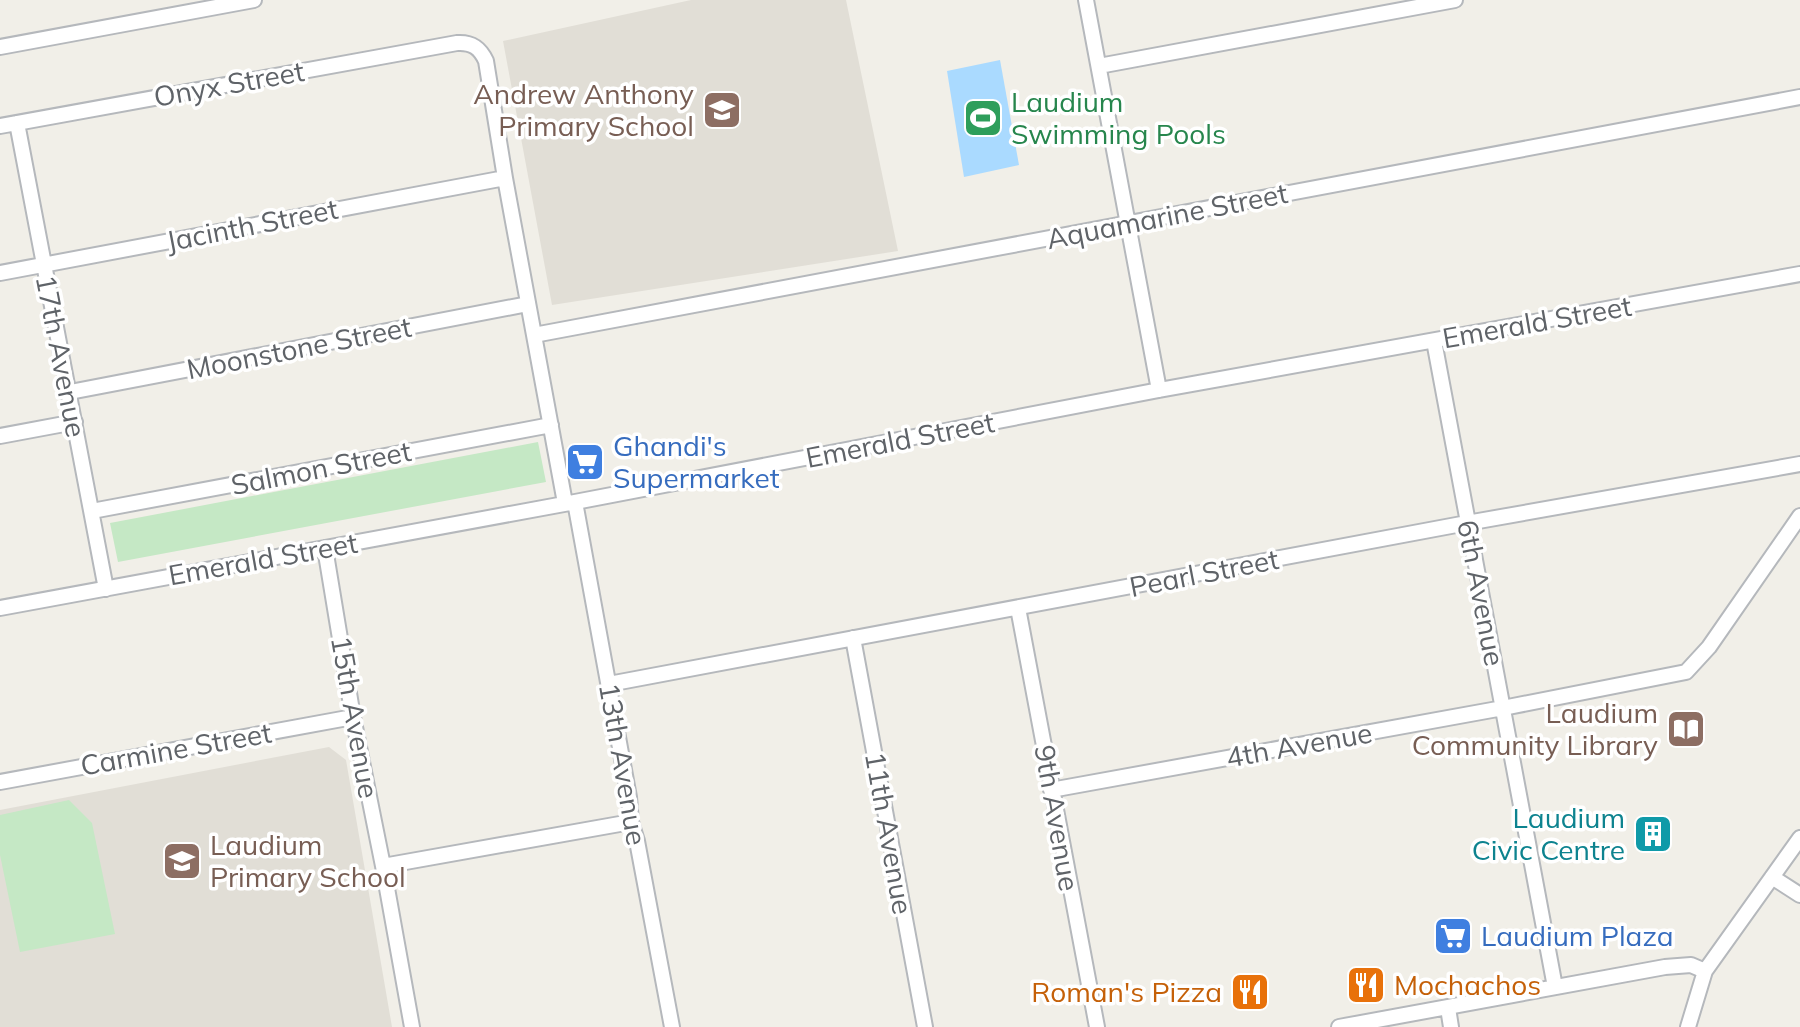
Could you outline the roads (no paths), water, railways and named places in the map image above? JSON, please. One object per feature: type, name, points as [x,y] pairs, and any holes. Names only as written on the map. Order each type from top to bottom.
[{"type":"street","points":[[0,47],[254,0]]},
{"type":"street","points":[[1086,0],[1159,390]]},
{"type":"street","points":[[1099,66],[1455,0]]},
{"type":"street","name":"Onyx Street","points":[[0,126],[457,43]]},
{"type":"street","name":"13th Avenue","points":[[457,43],[474,45],[486,61],[551,425],[609,684],[631,822],[672,1027]]},
{"type":"street","name":"Aquamarine Street","points":[[534,335],[1800,97]]},
{"type":"street","name":"17th Avenue","points":[[17,123],[106,589]]},
{"type":"street","name":"Jacinth Street","points":[[0,273],[505,178]]},
{"type":"street","name":"Emerald Street","points":[[0,608],[1159,390],[1800,274]]},
{"type":"street","name":"Moonstone Street","points":[[70,392],[528,304]]},
{"type":"street","name":"6th Avenue","points":[[1434,341],[1555,987]]},
{"type":"street","points":[[0,436],[75,422]]},
{"type":"street","name":"Salmon Street","points":[[92,511],[551,425]]},
{"type":"street","name":"Pearl Street","points":[[609,684],[1467,523],[1800,464]]},
{"type":"street","name":"4th Avenue","points":[[1051,790],[1686,672],[1709,647],[1800,516]]},
{"type":"street","name":"15th Avenue","points":[[325,548],[353,717],[412,1027]]},
{"type":"street","name":"9th Avenue","points":[[1018,608],[1097,1027]]},
{"type":"street","name":"11th Avenue","points":[[853,638],[925,1027]]},
{"type":"street","name":"Carmine Street","points":[[0,782],[353,717]]},
{"type":"street","points":[[383,866],[631,822]]},
{"type":"street","points":[[1688,1027],[1705,971],[1800,838]]},
{"type":"street","points":[[1772,877],[1800,895]]},
{"type":"street","points":[[1339,1027],[1682,965],[1705,971]]},
{"type":"street","points":[[1448,1008],[1451,1027]]},
{"type":"water","name":"Laudium Swimming Pools","points":[[1000,60],[1019,165],[964,177],[947,71]]},
{"type":"place","name":"Andrew Anthony Primary School","points":[[722,110]]},
{"type":"place","name":"Laudium Swimming Pools","points":[[983,118]]},
{"type":"place","name":"Ghandi's Supermarket","points":[[585,462]]},
{"type":"place","name":"Laudium Community Library","points":[[1686,729]]},
{"type":"place","name":"Laudium Civic Centre","points":[[1653,834]]},
{"type":"place","name":"Laudium Primary School","points":[[182,861]]},
{"type":"place","name":"Laudium Plaza","points":[[1453,936]]},
{"type":"place","name":"Mochachos","points":[[1366,985]]},
{"type":"place","name":"Roman's Pizza","points":[[1250,992]]}]
